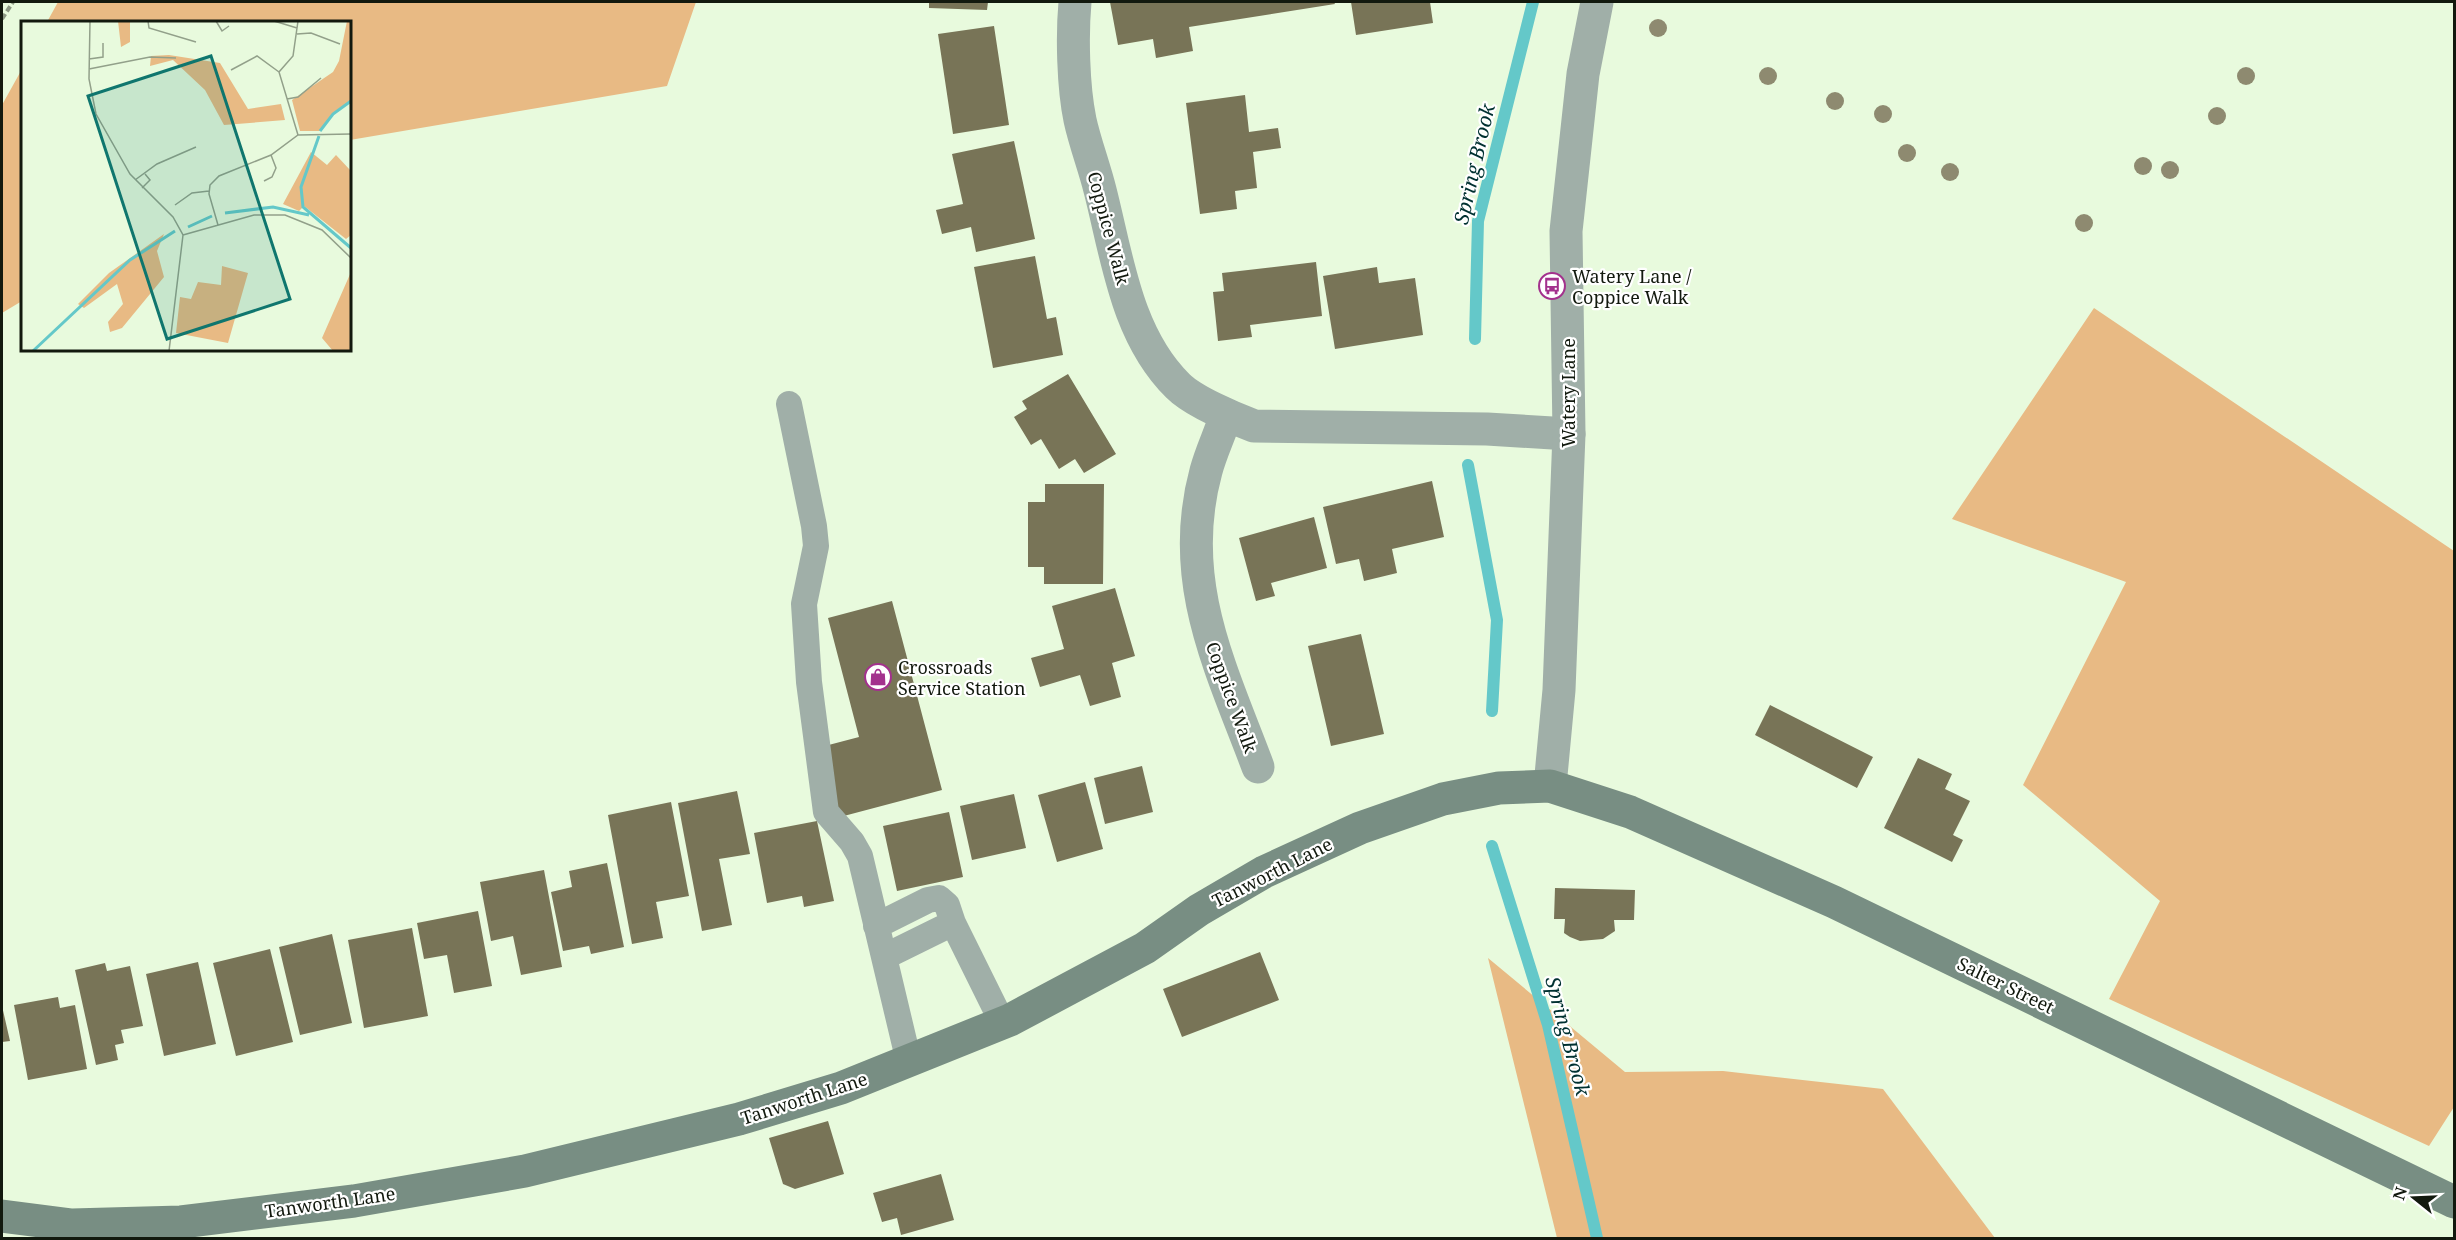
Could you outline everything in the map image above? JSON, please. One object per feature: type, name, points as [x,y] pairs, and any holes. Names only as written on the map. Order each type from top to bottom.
[{"type":"main road","name":"Tanworth Lane","points":[[2,1216],[72,1225],[181,1221],[377,1197],[525,1171],[739,1119],[841,1088],[1003,1024],[1144,948],[1199,910],[1264,872],[1360,828],[1443,799],[1499,788],[1550,786]]},
{"type":"main road","name":"Salter Street","points":[[1550,786],[1630,812],[1834,902],[2454,1202]]},
{"type":"street","name":"Coppice Walk","points":[[1075,2],[1073,28],[1079,118],[1100,190],[1120,277],[1148,345],[1178,387],[1226,415],[1254,426],[1466,428],[1569,434]]},
{"type":"street","name":"Watery Lane","points":[[1550,786],[1559,690],[1569,434],[1566,231],[1583,74],[1597,2]]},
{"type":"street","name":"Coppice Walk","points":[[1226,415],[1206,472],[1197,520],[1197,575],[1202,613],[1208,632],[1258,768]]},
{"type":"lane","points":[[789,404],[816,546],[804,604],[809,682],[826,812],[852,842],[860,856],[909,1062]]},
{"type":"lane","points":[[876,926],[928,900],[939,898],[947,905],[953,922],[1003,1024]]},
{"type":"lane","points":[[884,957],[953,922]]},
{"type":"path","points":[[2,19],[13,2]]},
{"type":"shaded area","points":[[58,2],[696,2],[667,86],[351,140],[351,21],[48,21]]},
{"type":"shaded area","points":[[21,71],[21,302],[2,313],[2,105]]},
{"type":"shaded area","points":[[2094,308],[2454,551],[2454,1107],[2429,1146],[2109,999],[2160,901],[2023,785],[2126,582],[1952,519]]},
{"type":"shaded area","points":[[1488,958],[1625,1072],[1723,1071],[1883,1089],[1995,1238],[1557,1238]]},
{"type":"building","points":[[929,2],[988,2],[987,10],[929,8]]},
{"type":"building","points":[[1110,2],[1334,2],[1335,4],[1189,27],[1193,51],[1156,58],[1153,39],[1118,45]]},
{"type":"building","points":[[1351,2],[1430,2],[1433,23],[1356,35]]},
{"type":"building","points":[[994,26],[1009,125],[953,134],[938,34]]},
{"type":"building","points":[[1245,95],[1249,132],[1278,128],[1281,148],[1253,152],[1257,188],[1235,191],[1237,209],[1200,214],[1186,103]]},
{"type":"building","points":[[1014,141],[1035,239],[976,252],[971,227],[942,234],[936,210],[963,204],[952,154]]},
{"type":"building","points":[[1035,256],[1047,319],[1056,317],[1063,355],[993,368],[974,267]]},
{"type":"building","points":[[1316,262],[1322,316],[1250,325],[1252,337],[1218,341],[1213,292],[1224,291],[1222,273]]},
{"type":"building","points":[[1377,267],[1379,283],[1415,278],[1423,335],[1335,349],[1323,276]]},
{"type":"building","points":[[1068,374],[1116,454],[1084,473],[1075,459],[1059,469],[1041,439],[1031,445],[1014,417],[1027,409],[1022,401]]},
{"type":"building","points":[[1432,481],[1444,537],[1392,549],[1397,573],[1364,581],[1359,559],[1336,564],[1323,507]]},
{"type":"building","points":[[1045,484],[1104,484],[1103,584],[1044,584],[1044,567],[1028,567],[1028,502],[1045,502]]},
{"type":"building","points":[[1314,517],[1327,568],[1271,583],[1275,596],[1256,601],[1239,538]]},
{"type":"building","points":[[1115,588],[1135,656],[1112,663],[1121,697],[1090,706],[1080,675],[1040,687],[1031,658],[1064,649],[1052,606]]},
{"type":"building","name":"Crossroads Service Station","points":[[892,601],[942,790],[840,817],[821,747],[859,737],[828,618]]},
{"type":"building","points":[[1361,634],[1384,734],[1331,746],[1308,646]]},
{"type":"building","points":[[1770,705],[1873,757],[1857,788],[1755,735]]},
{"type":"building","points":[[1918,758],[1952,774],[1945,789],[1970,801],[1953,835],[1963,840],[1952,862],[1884,828]]},
{"type":"building","points":[[1142,766],[1153,812],[1105,824],[1094,778]]},
{"type":"building","points":[[1085,782],[1103,849],[1057,862],[1038,795]]},
{"type":"building","points":[[737,791],[750,854],[719,859],[732,925],[702,931],[678,803]]},
{"type":"building","points":[[1014,794],[1026,848],[972,860],[960,806]]},
{"type":"building","points":[[671,802],[689,896],[656,902],[663,938],[632,944],[608,815]]},
{"type":"building","points":[[949,812],[963,877],[897,891],[883,826]]},
{"type":"building","points":[[817,821],[834,901],[804,907],[802,896],[767,903],[754,833]]},
{"type":"building","points":[[607,863],[624,947],[591,954],[589,946],[563,951],[551,892],[572,887],[569,871]]},
{"type":"building","points":[[544,870],[562,967],[521,975],[513,936],[491,941],[480,882]]},
{"type":"building","points":[[1555,888],[1635,890],[1634,920],[1614,920],[1615,931],[1603,939],[1580,941],[1570,937],[1564,933],[1565,919],[1554,919]]},
{"type":"building","points":[[478,911],[492,986],[454,993],[447,955],[424,959],[417,923]]},
{"type":"building","points":[[412,928],[428,1016],[364,1028],[348,940]]},
{"type":"building","points":[[332,934],[352,1023],[300,1035],[279,947]]},
{"type":"building","points":[[270,949],[293,1042],[236,1056],[213,963]]},
{"type":"building","points":[[1260,952],[1279,1000],[1182,1037],[1163,989]]},
{"type":"building","points":[[198,962],[216,1044],[164,1056],[146,974]]},
{"type":"building","points":[[105,963],[107,971],[130,966],[143,1026],[121,1030],[124,1043],[115,1045],[118,1060],[96,1065],[75,970]]},
{"type":"building","points":[[58,997],[60,1008],[75,1005],[87,1069],[28,1080],[14,1005]]},
{"type":"building","points":[[2,1006],[10,1041],[2,1042]]},
{"type":"building","points":[[828,1121],[844,1174],[795,1189],[783,1184],[769,1138]]},
{"type":"building","points":[[941,1174],[954,1220],[901,1235],[897,1218],[882,1222],[873,1193]]},
{"type":"waterway","name":"Spring Brook","points":[[1475,339],[1478,221],[1533,2]]},
{"type":"waterway","name":"Spring Brook","points":[[1468,465],[1497,620],[1492,711]]},
{"type":"waterway","name":"Spring Brook","points":[[1492,846],[1548,1025],[1597,1238]]},
{"type":"place","name":"Watery Lane / Coppice Walk","points":[[1552,286]]},
{"type":"place","name":"Crossroads Service Station","points":[[878,677]]}]
